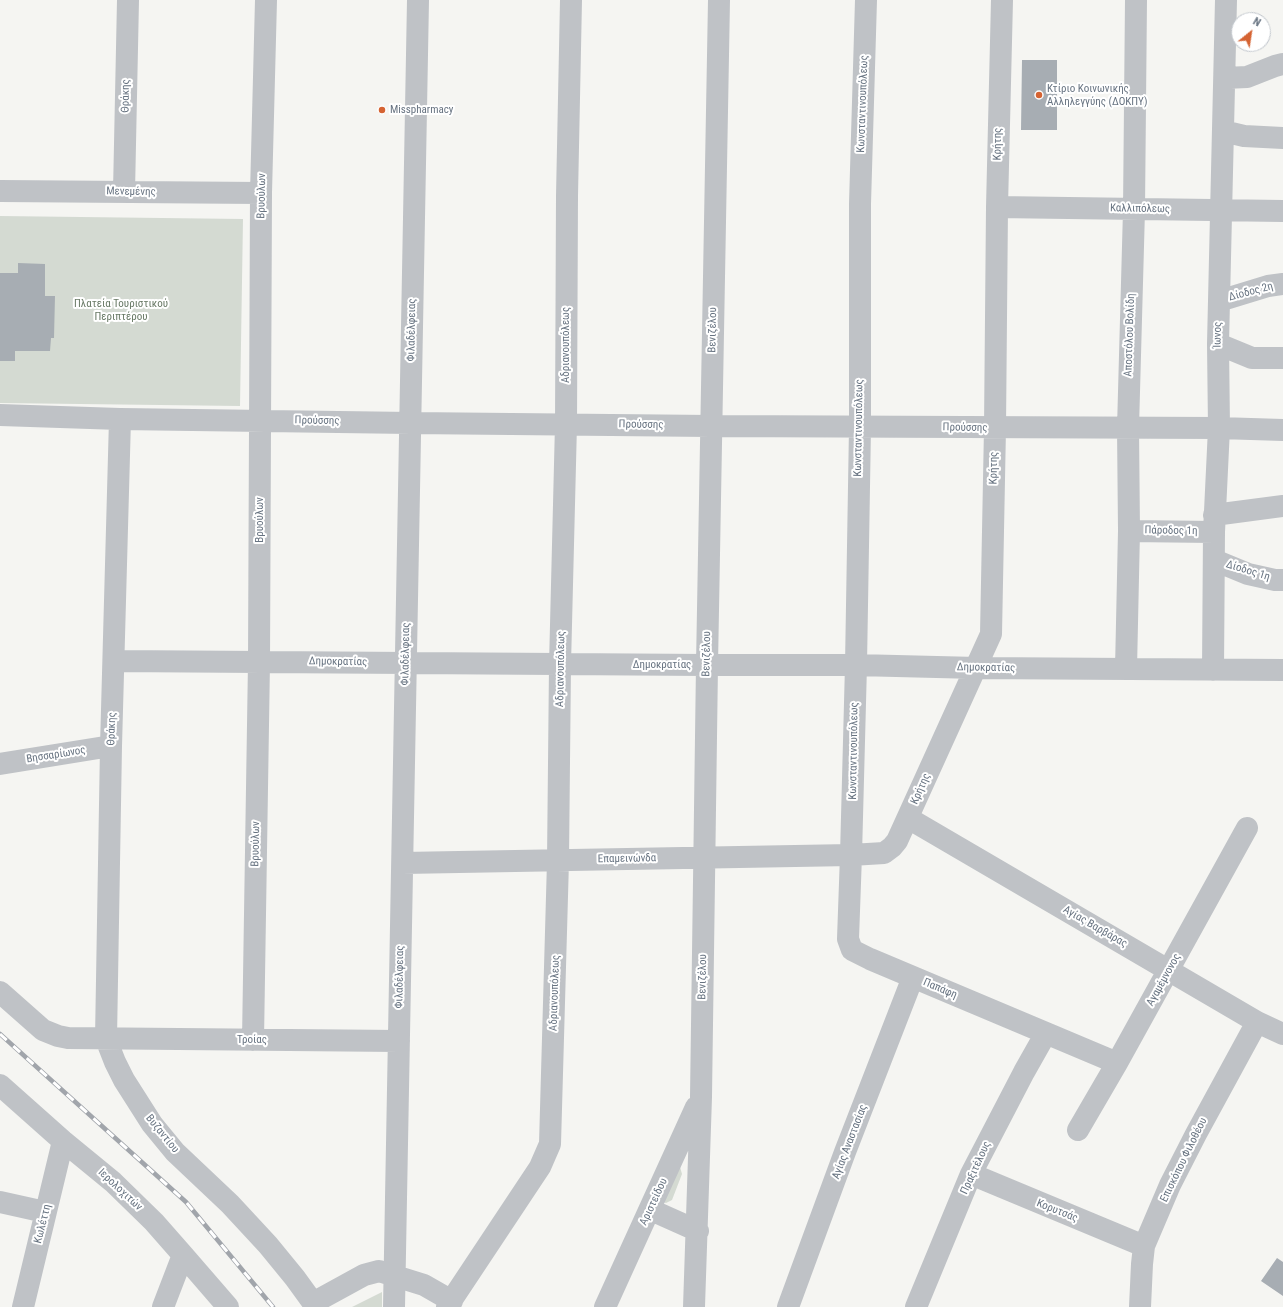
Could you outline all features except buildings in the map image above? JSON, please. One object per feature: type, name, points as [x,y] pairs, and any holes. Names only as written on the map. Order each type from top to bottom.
[{"type":"street","name":"Θράκης","points":[[124,192],[128,0]]},
{"type":"street","name":"Βρυούλων","points":[[253,1040],[259,662],[262,193],[266,0]]},
{"type":"street","name":"Φιλαδέλφειας","points":[[394,1307],[418,0]]},
{"type":"street","name":"Αδριανουπόλεως","points":[[450,1304],[540,1167],[550,1144],[558,861],[560,664],[566,424],[567,196],[571,0]]},
{"type":"street","name":"Βενιζέλου","points":[[694,1307],[698,1231],[701,1097],[719,0]]},
{"type":"street","name":"Κωνσταντινουπόλεως","points":[[851,855],[860,427],[860,204],[866,0]]},
{"type":"street","name":"Κρήτης","points":[[851,855],[884,853],[898,841],[991,634],[997,207],[1002,0]]},
{"type":"street","name":"Αποστόλου Βολίδη","points":[[1126,669],[1129,531],[1128,428],[1134,210],[1136,0]]},
{"type":"street","name":"Ίωνος","points":[[1213,670],[1214,524],[1219,428],[1218,344],[1226,0]]},
{"type":"street","points":[[1224,85],[1283,64]]},
{"type":"street","points":[[1223,131],[1244,136],[1283,138]]},
{"type":"street","name":"Μενεμένης","points":[[0,191],[262,193]]},
{"type":"street","name":"Καλλιπόλεως","points":[[997,207],[1283,211]]},
{"type":"street","name":"Δίοδος 2η","points":[[1219,301],[1268,286],[1283,284]]},
{"type":"street","points":[[1218,344],[1252,358],[1283,358]]},
{"type":"street","name":"Προύσσης","points":[[0,415],[120,419],[410,423],[995,428],[1219,428],[1283,430]]},
{"type":"street","name":"Θράκης","points":[[106,1039],[111,746],[120,419]]},
{"type":"street","points":[[1214,524],[1283,506]]},
{"type":"street","name":"Πάροδος 1η","points":[[1129,531],[1214,524]]},
{"type":"street","name":"Δίοδος 1η","points":[[1214,560],[1248,574],[1283,580]]},
{"type":"street","name":"Δημοκρατίας","points":[[114,661],[707,666],[856,665],[977,668],[1283,670]]},
{"type":"street","name":"Βησσαρίωνος","points":[[0,764],[111,746]]},
{"type":"street","name":"Αγίας Βαρβάρας","points":[[908,818],[1257,1022],[1283,1034]]},
{"type":"street","name":"Αγαμέμνονος","points":[[1078,1130],[1117,1063],[1247,828]]},
{"type":"street","name":"Επαμεινώνδα","points":[[402,863],[851,855]]},
{"type":"street","name":"Παπάφη","points":[[851,855],[848,939],[852,950],[870,959],[1117,1063]]},
{"type":"street","name":"Αγίας Αναστασίας","points":[[788,1307],[845,1152],[913,977]]},
{"type":"street","points":[[0,992],[43,1030],[49,1033],[68,1038],[106,1039]]},
{"type":"street","name":"Επισκόπου Φιλοθέου","points":[[1140,1307],[1144,1246],[1170,1185],[1257,1022]]},
{"type":"street","name":"Πραξιτέλους","points":[[916,1307],[971,1174],[1046,1033]]},
{"type":"street","name":"Τροίας","points":[[106,1039],[399,1041]]},
{"type":"street","name":"Βυζαντίου","points":[[106,1039],[124,1080],[152,1124],[176,1152],[251,1226],[295,1278],[314,1305]]},
{"type":"street","name":"Ιερολοχιτών","points":[[0,1086],[113,1182],[154,1222],[228,1307]]},
{"type":"street","name":"Αριστείδου","points":[[605,1307],[651,1210],[701,1097]]},
{"type":"street","name":"Κωλέττη","points":[[23,1307],[63,1141]]},
{"type":"street","name":"Κορυτσάς","points":[[971,1174],[1144,1246]]},
{"type":"street","points":[[0,1202],[46,1212]]},
{"type":"street","points":[[651,1210],[698,1231]]},
{"type":"street","points":[[163,1307],[183,1255]]},
{"type":"street","points":[[314,1305],[347,1284],[370,1272],[379,1271],[424,1285],[450,1304]]},
{"type":"green space","name":"Πλατεία Τουριστικού Περιπτέρου","points":[[0,216],[243,219],[240,406],[0,403]]},
{"type":"green space","points":[[680,1167],[682,1174],[672,1200],[666,1203],[663,1202]]},
{"type":"green space","points":[[382,1292],[382,1307],[352,1307]]},
{"type":"railway","points":[[0,1034],[186,1202],[273,1307]]},
{"type":"place","name":"Κτίριο Κοινωνικής Αλληλεγγύης (ΔΟΚΠΥ)","points":[[1039,95]]},
{"type":"place","name":"Misspharmacy","points":[[382,110]]}]
